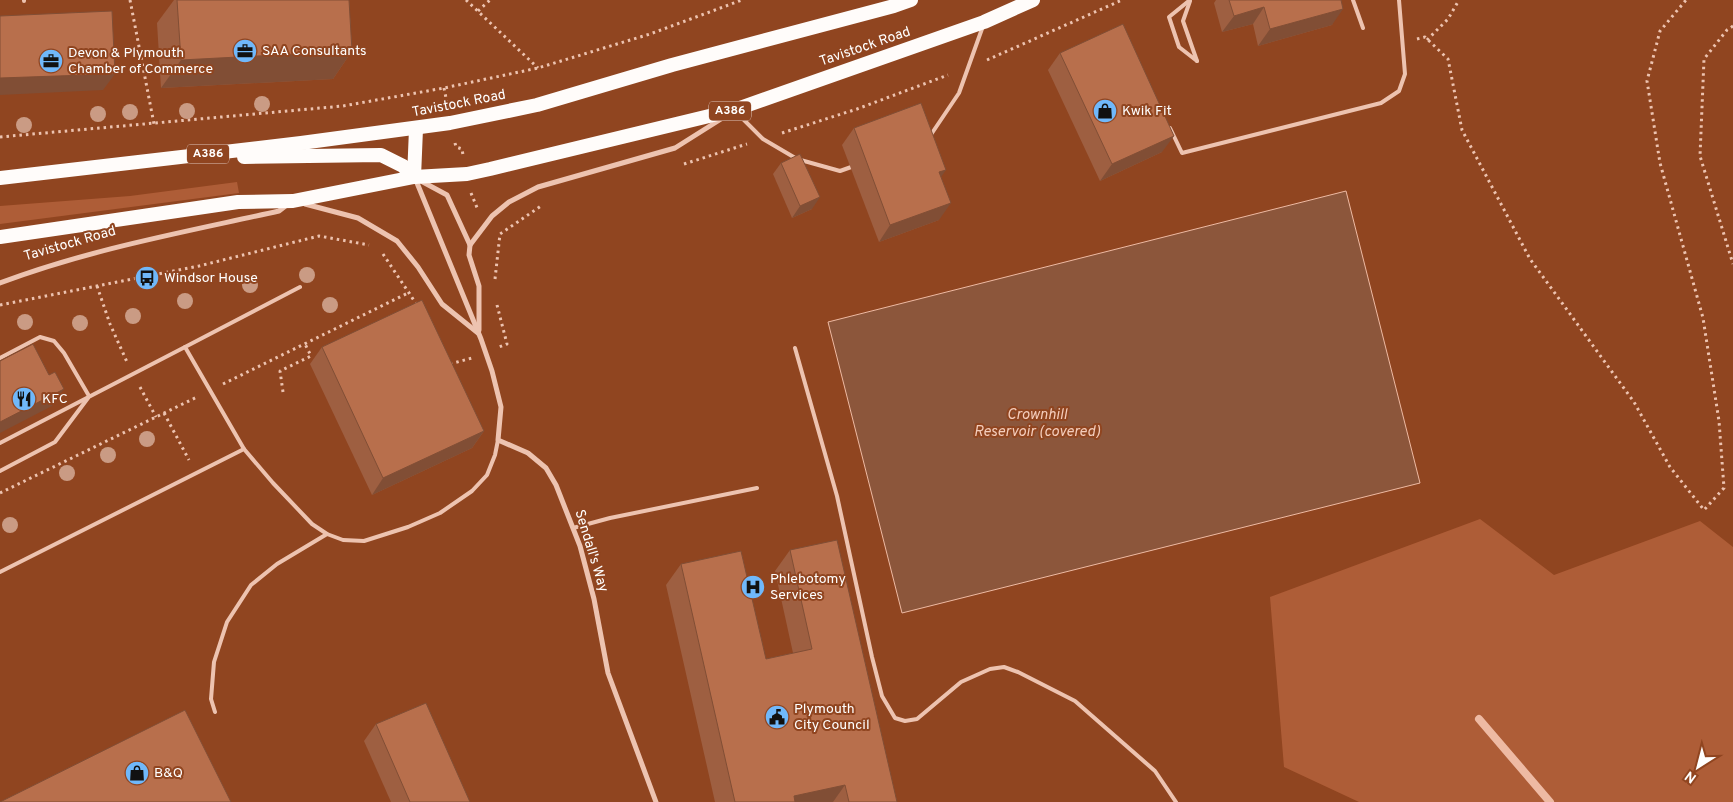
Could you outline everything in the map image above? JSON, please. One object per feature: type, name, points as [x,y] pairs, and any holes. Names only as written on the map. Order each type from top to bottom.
[{"type":"highway","name":"Tavistock Road","points":[[0,178],[416,129],[450,123],[536,105],[672,65],[911,0]]},
{"type":"highway","name":"Tavistock Road","points":[[0,237],[238,202],[293,201],[414,177],[467,174],[490,169],[734,110],[984,22],[1033,0]]},
{"type":"highway","points":[[414,177],[416,129]]},
{"type":"highway","name":"A386","points":[[191,156],[254,158],[381,155],[403,166],[414,177]]},
{"type":"street","points":[[470,245],[492,216],[509,202],[538,187],[675,148],[734,110]]},
{"type":"street","points":[[414,177],[447,195],[470,245],[469,255],[479,286],[478,334]]},
{"type":"street","points":[[414,177],[486,354],[502,407],[498,440]]},
{"type":"street","points":[[293,201],[358,218],[397,241],[418,266],[442,304],[478,334]]},
{"type":"street","name":"Tavistock Road","points":[[0,283],[36,269],[106,249],[279,211],[293,201]]},
{"type":"street","name":"Sendall's Way","points":[[498,440],[528,454],[546,468],[556,485],[580,546],[594,598],[608,673],[656,802]]},
{"type":"lane","points":[[1190,0],[1183,21],[1197,60],[1179,47],[1169,17],[1190,0]]},
{"type":"lane","points":[[1353,0],[1363,28]]},
{"type":"lane","points":[[1170,126],[1182,153],[1381,103],[1398,91],[1405,74],[1398,1]]},
{"type":"lane","points":[[927,140],[959,93],[984,22]]},
{"type":"lane","points":[[734,110],[763,139],[797,159],[840,171],[857,165]]},
{"type":"lane","points":[[0,443],[300,287]]},
{"type":"lane","points":[[0,358],[40,337],[54,341],[64,353],[89,396]]},
{"type":"lane","points":[[186,347],[244,450],[312,524],[327,534],[343,540],[364,541],[408,527],[440,513],[472,491],[487,475],[496,455],[498,440]]},
{"type":"lane","points":[[795,348],[837,496],[882,696],[894,718],[904,720],[917,718],[960,682],[990,669],[1004,667],[1018,672],[1075,701],[1155,771],[1176,802]]},
{"type":"lane","points":[[0,471],[55,442],[89,396]]},
{"type":"lane","points":[[0,572],[244,450]]},
{"type":"lane","points":[[573,528],[610,518],[757,488]]},
{"type":"lane","points":[[215,712],[211,699],[214,662],[226,622],[251,585],[278,564],[327,534]]},
{"type":"path","points":[[130,0],[154,124]]},
{"type":"path","points":[[466,0],[538,68]]},
{"type":"path","points":[[478,11],[490,0]]},
{"type":"path","points":[[0,137],[343,106],[444,88],[538,68],[650,34],[742,0]]},
{"type":"path","points":[[681,164],[857,108],[968,68],[1000,56],[1122,0]]},
{"type":"path","points":[[1427,40],[1448,19],[1459,0]]},
{"type":"path","points":[[1402,41],[1425,37],[1448,59],[1462,130],[1530,259],[1634,402],[1670,467],[1704,510],[1724,488],[1719,420],[1703,318],[1660,163],[1647,81],[1660,31],[1686,0]]},
{"type":"path","points":[[1733,26],[1727,30],[1704,59],[1700,156],[1733,264]]},
{"type":"path","points":[[494,283],[500,234],[544,204]]},
{"type":"path","points":[[0,304],[198,266],[319,236],[370,245]]},
{"type":"path","points":[[378,246],[410,292],[421,312]]},
{"type":"path","points":[[97,286],[110,324],[132,374],[156,416]]},
{"type":"path","points":[[0,493],[410,292]]},
{"type":"path","points":[[446,366],[486,354],[507,344],[496,301]]},
{"type":"path","points":[[283,392],[280,371],[311,356],[305,344]]},
{"type":"path","points":[[164,413],[196,474]]},
{"type":"shaded area","points":[[237,182],[239,193],[0,224],[0,206],[130,196]]},
{"type":"shaded area","points":[[1480,519],[1554,575],[1700,521],[1733,547],[1733,802],[1359,802],[1284,767],[1270,597]]},
{"type":"water","name":"Crownhill Reservoir (covered)","points":[[1346,191],[1420,483],[902,613],[828,322]]},
{"type":"building","points":[[177,0],[349,0],[352,51],[181,60]]},
{"type":"building","points":[[1229,0],[1341,0],[1343,9],[1270,29],[1264,7],[1234,16]]},
{"type":"building","name":"Devon & Plymouth Chamber of Commerce","points":[[112,11],[115,74],[0,78],[0,16]]},
{"type":"building","name":"Kwik Fit","points":[[1123,24],[1174,136],[1112,164],[1060,53]]},
{"type":"building","points":[[921,103],[946,170],[939,172],[951,203],[890,225],[854,128]]},
{"type":"building","points":[[800,154],[820,197],[800,206],[781,163]]},
{"type":"building","points":[[422,300],[484,431],[383,478],[322,347]]},
{"type":"building","points":[[33,344],[49,375],[55,372],[64,389],[0,422],[0,361]]},
{"type":"building","name":"Plymouth City Council","points":[[837,540],[897,802],[849,802],[845,785],[794,796],[795,802],[735,802],[681,564],[741,551],[766,659],[812,649],[790,550]]},
{"type":"building","points":[[426,703],[470,802],[410,802],[376,724]]},
{"type":"building","name":"B&Q","points":[[185,710],[231,802],[0,802]]},
{"type":"waterway","points":[[1479,719],[1550,802]]},
{"type":"place","name":"SAA Consultants","points":[[245,51]]},
{"type":"place","name":"Devon & Plymouth Chamber of Commerce","points":[[51,61]]},
{"type":"place","name":"Kwik Fit","points":[[1105,111]]},
{"type":"place","name":"Windsor House","points":[[147,278]]},
{"type":"place","name":"KFC","points":[[24,399]]},
{"type":"place","name":"Phlebotomy Services","points":[[753,587]]},
{"type":"place","name":"Plymouth City Council","points":[[777,717]]},
{"type":"place","name":"B&Q","points":[[137,773]]}]
